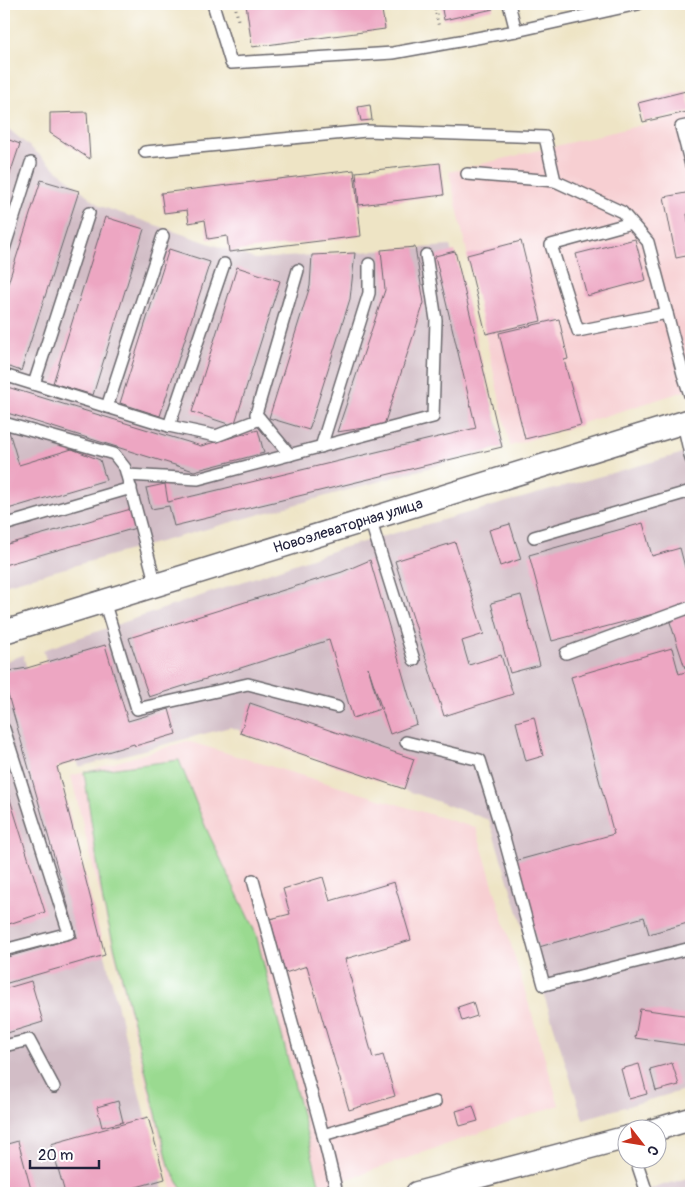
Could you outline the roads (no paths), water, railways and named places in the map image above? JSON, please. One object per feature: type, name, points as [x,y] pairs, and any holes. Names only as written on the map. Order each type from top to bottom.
[{"type":"street","name":"Новоэлеваторная улица","points":[[4,632],[687,421]]},
{"type":"street","points":[[668,1126],[691,1119]]},
{"type":"street","points":[[417,1193],[618,1140]]},
{"type":"lane","points":[[213,4],[231,63],[392,53],[516,31],[638,4]]},
{"type":"lane","points":[[509,4],[516,31]]},
{"type":"lane","points":[[691,125],[681,128],[691,165]]},
{"type":"lane","points":[[145,152],[366,131],[545,137],[555,181]]},
{"type":"lane","points":[[4,249],[31,163]]},
{"type":"lane","points":[[467,174],[555,181],[622,212],[648,242],[691,398]]},
{"type":"lane","points":[[34,384],[89,213]]},
{"type":"lane","points":[[631,223],[551,245],[578,331],[667,313]]},
{"type":"lane","points":[[107,407],[163,236]]},
{"type":"lane","points":[[128,476],[198,479],[433,417],[436,320],[426,255]]},
{"type":"lane","points":[[169,426],[224,264]]},
{"type":"lane","points":[[321,447],[369,293],[369,264]]},
{"type":"lane","points":[[290,454],[256,414],[298,270]]},
{"type":"lane","points":[[4,375],[169,426],[216,436],[260,419]]},
{"type":"lane","points":[[687,421],[691,459]]},
{"type":"lane","points":[[4,423],[114,454],[126,468],[156,585]]},
{"type":"lane","points":[[4,525],[131,488]]},
{"type":"lane","points":[[534,537],[691,491]]},
{"type":"lane","points":[[370,519],[414,660]]},
{"type":"lane","points":[[104,601],[137,709],[248,684],[337,707]]},
{"type":"lane","points":[[566,653],[691,608]]},
{"type":"lane","points":[[4,729],[69,933],[4,950]]},
{"type":"lane","points":[[406,742],[480,760],[506,841],[544,985],[691,948]]},
{"type":"lane","points":[[254,880],[337,1193]]},
{"type":"lane","points":[[4,1046],[29,1040],[54,1087]]},
{"type":"lane","points":[[323,1135],[435,1102]]},
{"type":"lane","points":[[639,1170],[646,1193]]}]
